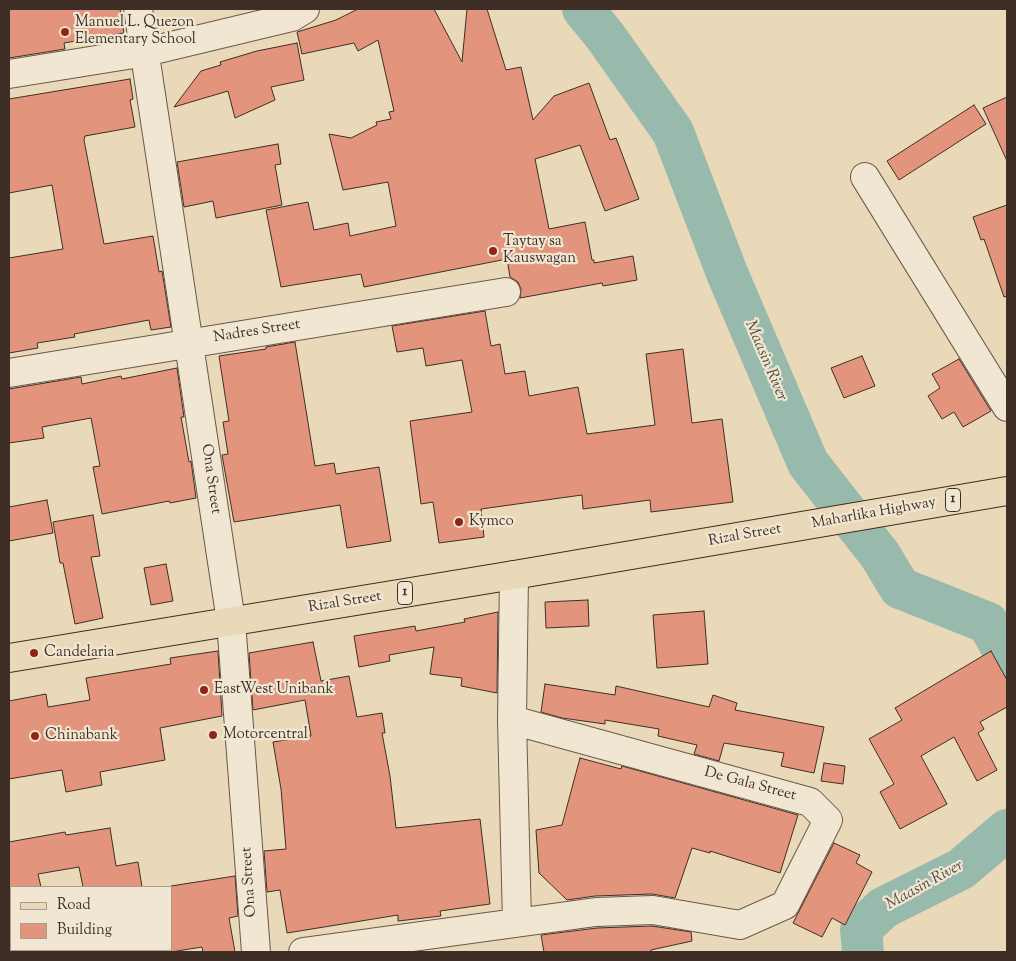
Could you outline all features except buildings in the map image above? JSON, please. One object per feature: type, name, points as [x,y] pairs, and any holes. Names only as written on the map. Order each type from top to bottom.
[{"type":"main road","name":"Maharlika Highway","points":[[800,527],[1007,490]]},
{"type":"main road","name":"Rizal Street","points":[[9,658],[514,576],[800,527]]},
{"type":"street","name":"Ona Street","points":[[138,9],[231,621],[256,952]]},
{"type":"street","points":[[9,74],[146,52],[292,17],[305,9]]},
{"type":"street","points":[[865,177],[1007,407]]},
{"type":"street","name":"Nadres Street","points":[[9,373],[506,292]]},
{"type":"street","points":[[514,576],[512,720],[517,922]]},
{"type":"street","name":"De Gala Street","points":[[303,952],[596,912],[653,910],[740,925],[785,905],[828,820],[810,802],[512,720]]},
{"type":"waterway","name":"Maasin River","points":[[583,9],[605,36],[673,132],[727,273],[808,463],[880,555],[900,588],[988,623],[1007,657]]},
{"type":"waterway","name":"Maasin River","points":[[863,952],[861,929],[883,908],[961,869],[1007,830]]},
{"type":"place","name":"Manuel L. Quezon Elementary School","points":[[65,32]]},
{"type":"place","name":"Taytay sa Kauswagan","points":[[493,251]]},
{"type":"place","name":"Kymco","points":[[459,522]]},
{"type":"place","name":"Candelaria","points":[[34,653]]},
{"type":"place","name":"EastWest Unibank","points":[[204,690]]},
{"type":"place","name":"Motorcentral","points":[[213,735]]},
{"type":"place","name":"Chinabank","points":[[35,736]]}]
